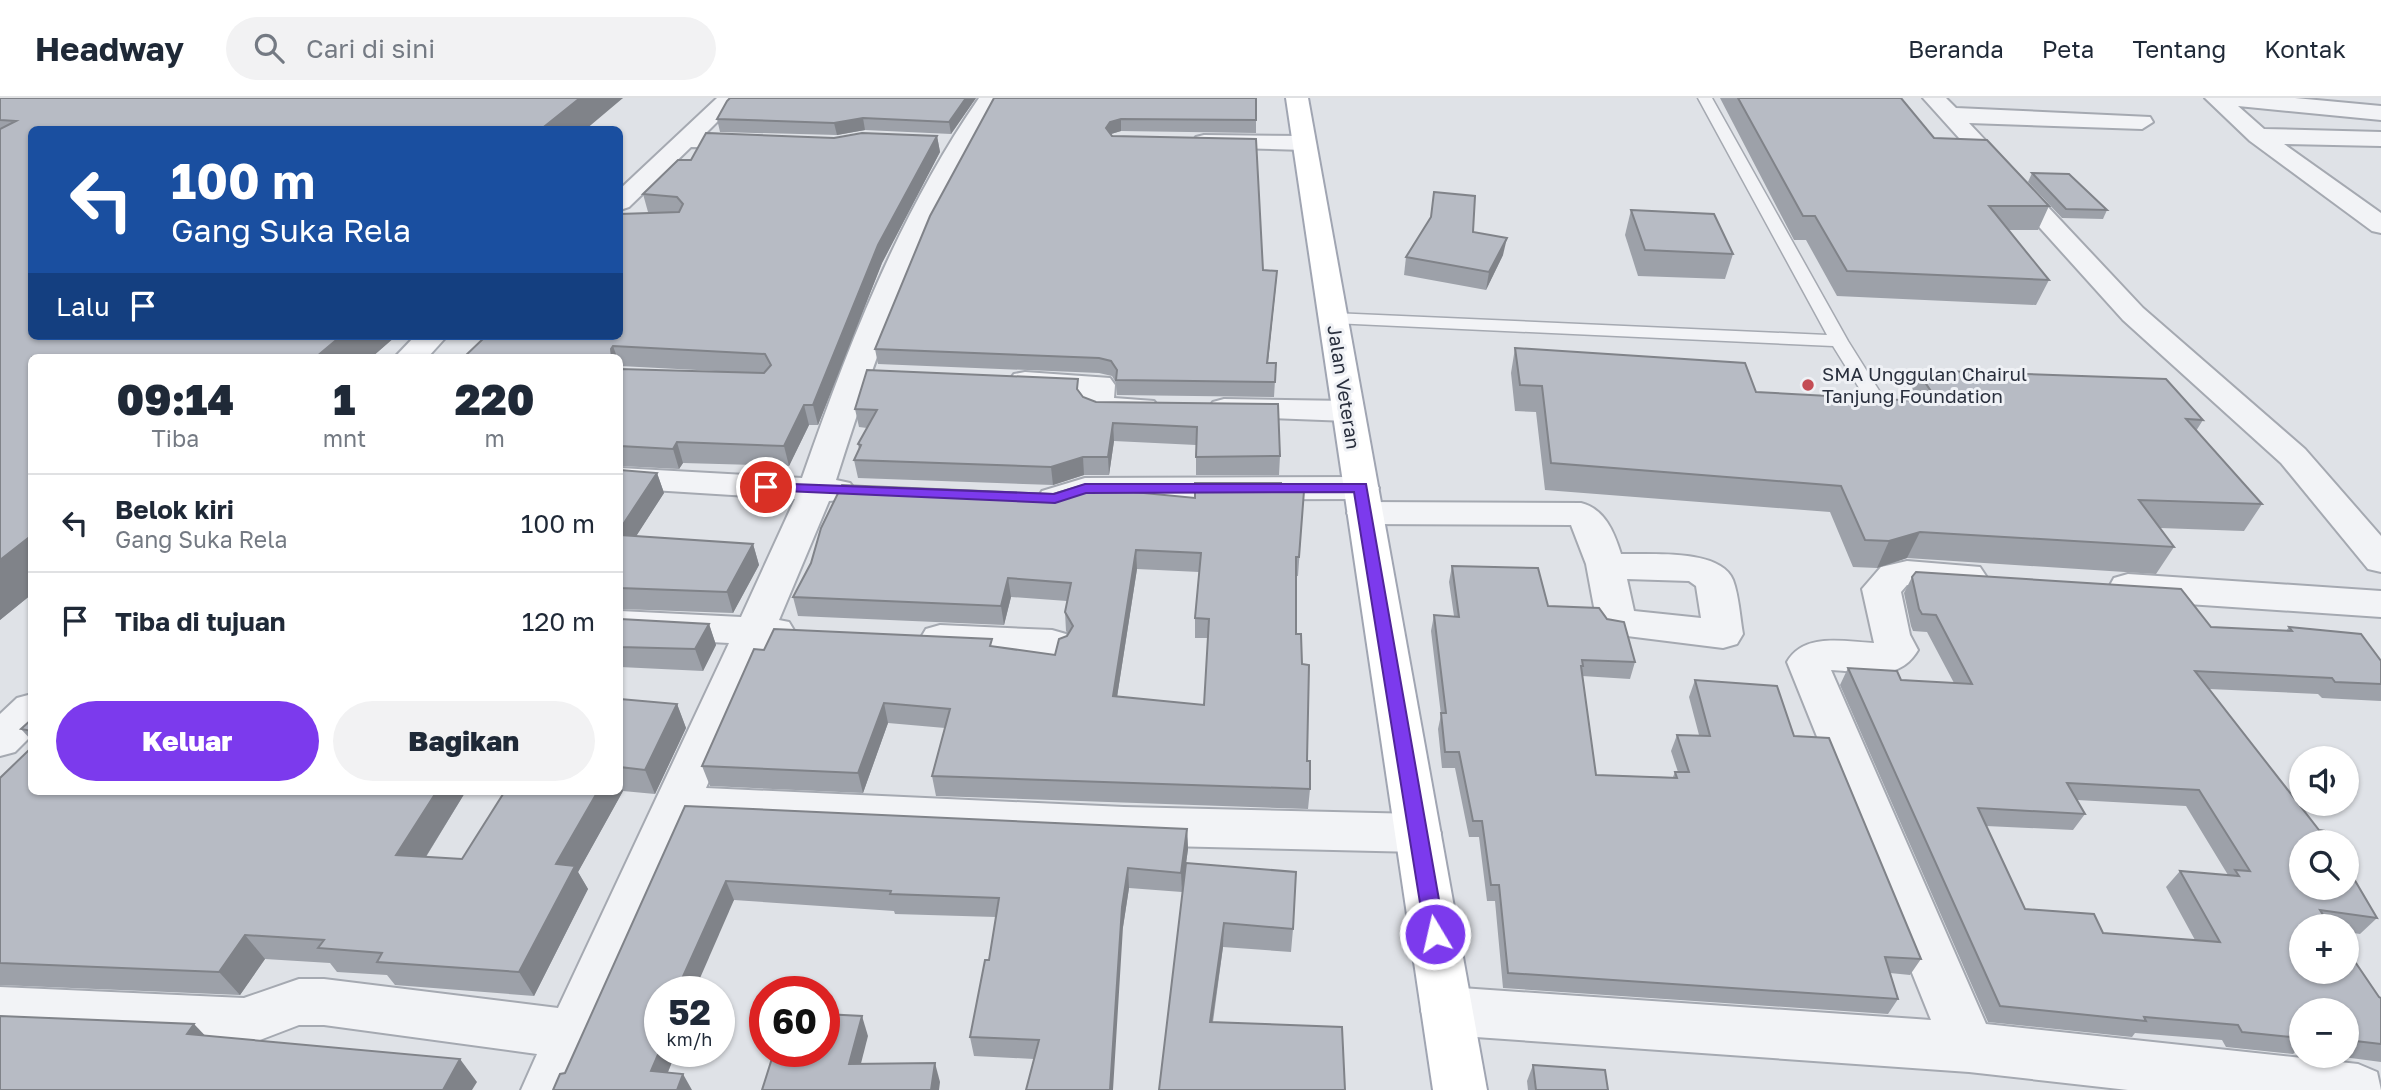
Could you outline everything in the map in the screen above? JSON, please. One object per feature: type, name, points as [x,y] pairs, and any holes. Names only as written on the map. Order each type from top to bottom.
[{"type":"main road","name":"Jalan Veteran","points":[[1297,98],[1460,1090]]},
{"type":"street","points":[[624,215],[685,140],[730,98]]},
{"type":"street","points":[[548,1090],[815,490],[874,375],[898,264],[946,144],[990,98]]},
{"type":"street","points":[[2216,98],[2258,136],[2381,225]]},
{"type":"street","points":[[2225,98],[2381,113]]},
{"type":"street","points":[[1942,106],[2142,122]]},
{"type":"street","points":[[1942,106],[2133,314],[2293,456],[2381,560]]},
{"type":"street","points":[[2258,136],[2381,139]]},
{"type":"street","points":[[685,140],[774,144]]},
{"type":"street","points":[[1186,141],[1304,143]]},
{"type":"street","points":[[413,354],[428,340]]},
{"type":"street","points":[[1000,380],[1099,385],[1097,407],[1348,411]]},
{"type":"street","points":[[623,478],[869,492]]},
{"type":"street","points":[[1028,498],[1061,498],[1085,489],[1363,500],[1581,514],[1590,523],[1605,566]]},
{"type":"street","points":[[1969,1047],[1807,662],[1813,656],[1821,655],[1890,658],[1896,654],[1898,650],[1891,635],[1881,589],[1894,576],[1919,572],[2000,578]]},
{"type":"street","points":[[2095,584],[2381,604]]},
{"type":"street","points":[[623,624],[807,633]]},
{"type":"street","points":[[902,637],[1052,644]]},
{"type":"street","points":[[0,740],[28,713]]},
{"type":"street","points":[[675,804],[1124,825],[1418,833]]},
{"type":"street","points":[[0,1011],[244,1022],[299,1002],[324,1002],[574,1035]]},
{"type":"street","points":[[1447,1011],[1969,1047],[2358,1090]]},
{"type":"lane","points":[[1705,98],[1839,341],[1875,400]]},
{"type":"lane","points":[[1333,318],[1839,341]]},
{"type":"building","points":[[0,98],[580,98],[545,126],[28,126],[28,340],[336,340],[320,354],[28,354],[28,538],[0,560],[0,129],[16,121],[0,120]]},
{"type":"building","points":[[730,98],[966,98],[949,122],[863,118],[834,123],[717,119]]},
{"type":"building","points":[[994,98],[1256,98],[1256,120],[1121,119],[1110,122],[1106,128],[1112,136],[1256,139],[1263,270],[1277,271],[1267,363],[1276,363],[1275,382],[1116,380],[1117,370],[1111,361],[1099,358],[875,349],[930,216]]},
{"type":"building","points":[[1738,98],[1901,98],[1934,138],[1987,140],[2049,206],[1989,206],[2049,280],[1847,271],[1815,216],[1803,216]]},
{"type":"building","points":[[706,133],[834,138],[862,133],[937,136],[878,245],[813,405],[804,405],[784,446],[677,442],[673,449],[623,446],[623,369],[764,373],[771,365],[765,354],[613,346],[612,354],[467,354],[482,340],[623,340],[623,214],[679,212],[683,204],[677,197],[643,194],[678,160],[691,160]]},
{"type":"building","points":[[2032,173],[2069,174],[2107,210],[2066,209]]},
{"type":"building","points":[[1434,192],[1475,196],[1473,232],[1507,238],[1489,272],[1406,257],[1431,217]]},
{"type":"building","points":[[1631,210],[1714,214],[1733,254],[1645,250]]},
{"type":"building","points":[[1515,348],[1745,363],[1756,392],[1938,402],[1917,370],[2166,379],[2203,420],[2186,419],[2262,504],[2139,500],[2174,547],[1920,532],[1889,541],[1865,540],[1841,486],[1551,463],[1542,386],[1520,385]]},
{"type":"building","points":[[867,370],[1078,379],[1077,389],[1083,397],[1096,402],[1278,404],[1280,456],[1196,457],[1197,427],[1113,423],[1108,457],[1083,457],[1051,467],[854,460],[861,445],[858,444],[877,410],[855,409]]},
{"type":"building","points":[[623,470],[657,473],[623,524]]},
{"type":"building","points":[[1195,483],[1281,483],[1281,489],[1304,491],[1299,557],[1296,557],[1296,634],[1301,634],[1302,664],[1309,665],[1307,761],[1310,761],[1310,789],[932,776],[950,709],[884,703],[858,773],[702,766],[754,649],[764,650],[774,629],[992,639],[990,646],[1055,655],[1059,639],[1067,636],[1073,626],[1065,612],[1071,583],[1008,578],[1001,606],[793,597],[811,563],[821,528],[842,485],[1053,494],[1087,484],[1104,484],[1103,489],[1195,498]],"holes":[[[1136,550],[1201,553],[1195,618],[1209,619],[1204,705],[1113,696]]]},
{"type":"building","points":[[623,535],[753,544],[727,592],[623,588]]},
{"type":"building","points":[[1452,566],[1538,568],[1548,606],[1599,608],[1607,619],[1624,622],[1635,662],[1582,660],[1596,775],[1677,778],[1675,772],[1689,772],[1677,735],[1710,736],[1695,680],[1777,686],[1794,736],[1829,738],[1921,959],[1885,957],[1898,999],[1508,973],[1499,885],[1491,885],[1482,821],[1473,821],[1459,752],[1445,752],[1441,713],[1446,713],[1434,615],[1459,617]]},
{"type":"building","points":[[1916,572],[2181,589],[2211,627],[2292,631],[2289,627],[2361,634],[2381,661],[2381,684],[2335,682],[2332,678],[2195,671],[2289,792],[2289,816],[2308,816],[2319,830],[2289,830],[2289,900],[2359,900],[2359,887],[2377,918],[2320,910],[2322,914],[2289,914],[2289,984],[2359,984],[2359,968],[2381,998],[2381,1044],[2359,1041],[2359,998],[2289,998],[2289,1037],[2242,1032],[2238,1025],[2144,1017],[2146,1021],[2000,1006],[1848,668],[1897,671],[1901,680],[1972,684],[1936,615],[1922,614],[1912,577]],"holes":[[[2067,783],[2199,790],[2250,871],[2235,870],[2239,876],[2180,871],[2220,942],[2103,933],[2094,914],[2025,909],[1978,808],[2085,814]]]},
{"type":"building","points":[[623,619],[709,624],[695,649],[623,647]]},
{"type":"building","points":[[623,699],[677,704],[645,770],[623,767]]},
{"type":"building","points":[[28,751],[28,795],[434,795],[396,855],[462,859],[502,795],[596,795],[556,864],[575,866],[519,972],[377,962],[382,953],[318,948],[324,940],[245,935],[219,972],[0,963],[0,778]]},
{"type":"building","points":[[685,806],[1187,829],[1181,873],[1128,868],[1122,907],[1110,1090],[1026,1090],[1039,1040],[970,1037],[985,960],[989,960],[999,898],[890,894],[891,891],[726,881],[683,976],[644,976],[644,1067],[653,1067],[651,1071],[683,1074],[677,1090],[553,1090],[560,1074],[565,1073]]},
{"type":"building","points":[[1186,863],[1296,872],[1293,929],[1224,923],[1210,1022],[1342,1027],[1345,1090],[1159,1090]]},
{"type":"building","points":[[840,1015],[862,1016],[849,1064],[935,1063],[931,1090],[762,1090],[769,1067],[840,1067]]},
{"type":"building","points":[[0,1016],[194,1024],[187,1034],[460,1059],[443,1090],[0,1090]]},
{"type":"building","points":[[1533,1065],[1605,1070],[1608,1090],[1536,1090]]},
{"type":"place","name":"SMA Unggulan Chairul Tanjung Foundation","points":[[1808,385]]},
{"type":"route","points":[[766,487],[1055,499],[1085,489],[1361,488],[1435,934]]}]
